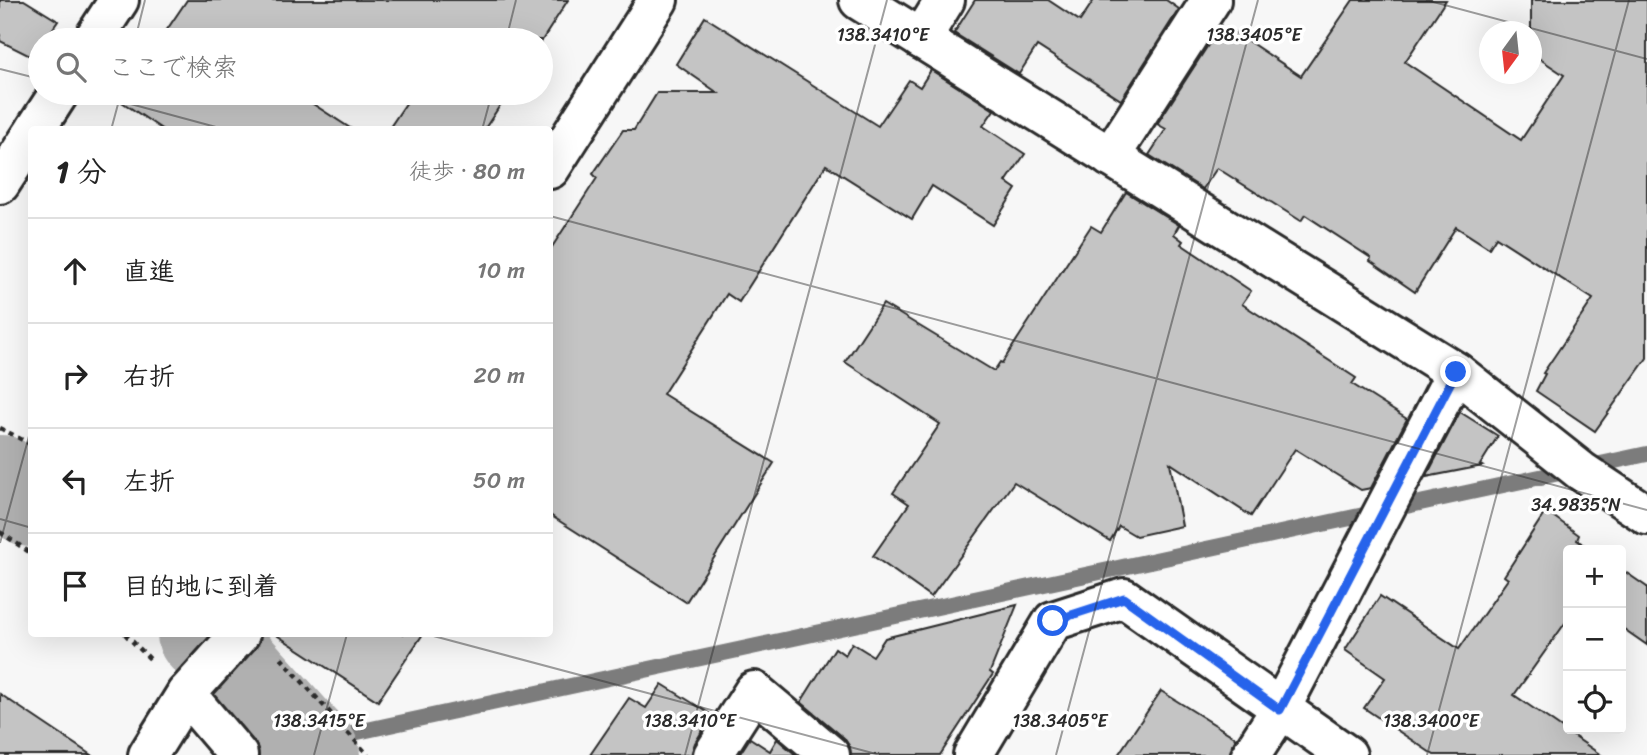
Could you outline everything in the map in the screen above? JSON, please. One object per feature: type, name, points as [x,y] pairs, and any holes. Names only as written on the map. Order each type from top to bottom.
[{"type":"street","points":[[101,28],[119,0]]},
{"type":"street","points":[[553,164],[658,0]]},
{"type":"street","points":[[859,0],[1456,372],[1581,471],[1647,515]]},
{"type":"street","points":[[921,38],[945,0]]},
{"type":"street","points":[[1110,157],[1211,0]]},
{"type":"street","points":[[38,126],[51,105]]},
{"type":"street","points":[[0,184],[28,141]]},
{"type":"street","points":[[1251,755],[1280,710],[1456,372]]},
{"type":"street","points":[[973,755],[1053,621],[1124,598],[1347,755]]},
{"type":"street","points":[[148,755],[186,695],[237,637]]},
{"type":"street","points":[[713,755],[754,691],[830,755]]},
{"type":"street","points":[[186,695],[238,755]]},
{"type":"path","points":[[0,428],[28,443]]},
{"type":"path","points":[[0,533],[28,551]]},
{"type":"path","points":[[277,654],[368,755]]},
{"type":"building","points":[[0,0],[24,0],[58,21],[53,28],[28,28],[28,55],[0,41]]},
{"type":"building","points":[[187,0],[568,0],[550,28],[168,28]]},
{"type":"building","points":[[975,0],[1048,0],[1080,21],[1094,0],[1166,0],[1179,9],[1121,100],[1037,46],[1019,74],[954,33]]},
{"type":"building","points":[[1353,0],[1446,0],[1405,62],[1521,140],[1564,75],[1542,60],[1542,21],[1531,21],[1531,0],[1647,0],[1647,358],[1595,431],[1536,391],[1545,374],[1543,373],[1593,299],[1496,237],[1489,248],[1456,227],[1415,292],[1370,261],[1371,258],[1305,215],[1301,221],[1217,168],[1203,189],[1149,155],[1166,129],[1157,124],[1216,33],[1221,36],[1227,27],[1301,76]]},
{"type":"building","points":[[705,17],[878,126],[909,80],[920,87],[931,70],[994,110],[983,126],[1025,154],[1006,182],[1016,189],[993,225],[932,186],[912,219],[826,165],[739,302],[727,294],[663,394],[774,463],[686,602],[553,517],[553,245],[597,178],[593,174],[623,130],[634,130],[657,93],[718,93],[676,64]]},
{"type":"building","points":[[126,105],[314,105],[347,126],[157,126]]},
{"type":"building","points":[[405,105],[500,105],[487,126],[391,126]]},
{"type":"building","points":[[1126,192],[1179,225],[1174,234],[1183,241],[1181,244],[1251,291],[1242,304],[1356,378],[1352,384],[1407,419],[1371,488],[1361,490],[1295,449],[1251,516],[1170,463],[1182,526],[1136,536],[1119,526],[1110,541],[1014,482],[931,597],[873,556],[909,504],[893,493],[940,424],[845,362],[883,304],[994,371],[1000,362],[1002,363],[1091,226],[1101,232]]},
{"type":"building","points":[[1460,412],[1498,436],[1480,465],[1482,466],[1426,477]]},
{"type":"building","points":[[1546,511],[1579,535],[1577,540],[1584,545],[1563,545],[1563,626],[1514,695],[1563,729],[1563,734],[1571,734],[1601,755],[1434,755],[1364,708],[1385,678],[1345,650],[1380,596],[1459,649],[1508,579],[1504,576]]},
{"type":"building","points":[[1626,572],[1647,587],[1647,645],[1626,630]]},
{"type":"building","points":[[1017,605],[990,672],[993,674],[940,755],[851,755],[850,747],[844,738],[801,702],[835,648],[845,655],[852,643],[873,656],[885,638]]},
{"type":"building","points":[[280,637],[421,637],[378,701]]},
{"type":"building","points":[[662,684],[712,715],[691,755],[590,755],[629,698],[646,708]]},
{"type":"building","points":[[1161,691],[1236,738],[1229,755],[1118,755]]},
{"type":"building","points":[[0,694],[91,755],[0,755]]},
{"type":"building","points":[[750,738],[770,751],[777,739],[796,755],[739,755]]},
{"type":"waterway","points":[[302,744],[1647,454]]},
{"type":"waterway","points":[[0,482],[28,498]]},
{"type":"waterway","points":[[207,637],[313,755]]},
{"type":"route","points":[[1053,621],[1124,598],[1280,710],[1456,372]]}]
